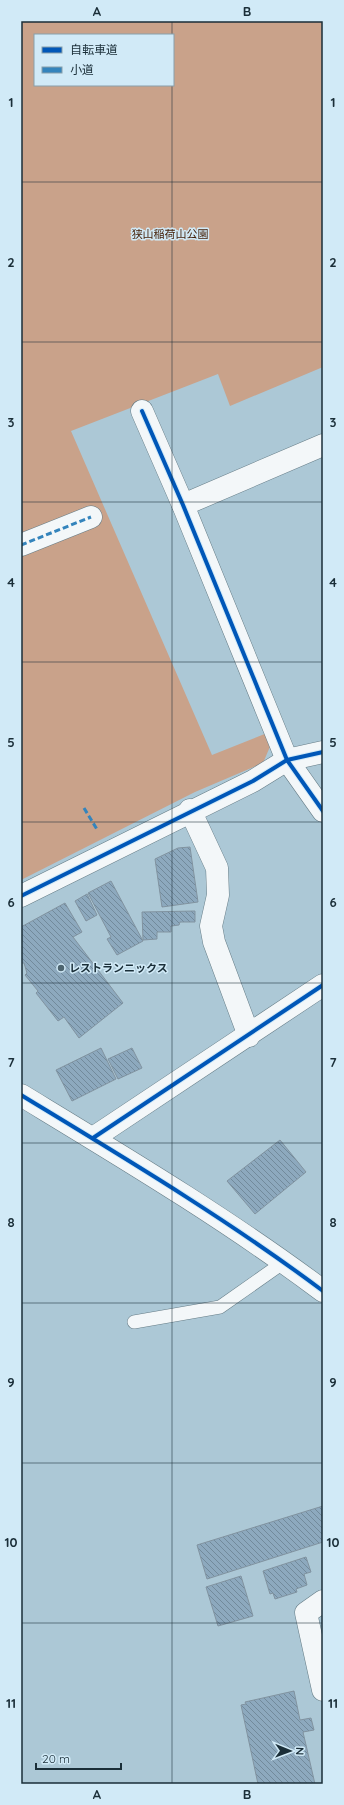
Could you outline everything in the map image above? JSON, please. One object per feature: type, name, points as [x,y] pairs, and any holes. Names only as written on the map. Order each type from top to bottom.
[{"type":"street","points":[[142,411],[183,505],[287,760],[323,811]]},
{"type":"street","points":[[183,505],[321,452]]},
{"type":"street","points":[[21,544],[91,517]]},
{"type":"street","points":[[21,896],[190,810],[253,780],[287,760],[323,752]]},
{"type":"street","points":[[190,810],[217,868],[218,894],[211,926],[214,942],[249,1036]]},
{"type":"street","points":[[93,1138],[249,1036],[323,985]]},
{"type":"street","points":[[21,1095],[93,1138],[284,1262],[323,1291]]},
{"type":"street","points":[[323,1601],[306,1613],[323,1690]]},
{"type":"lane","points":[[134,1322],[220,1307],[284,1262]]},
{"type":"green space","name":"狭山稲荷山公園","points":[[21,21],[323,21],[323,367],[230,406],[218,374],[71,431],[212,755],[267,733],[272,742],[263,763],[195,792],[21,880]]},
{"type":"building","points":[[190,847],[198,902],[162,907],[155,859],[178,848]]},
{"type":"building","points":[[111,881],[143,941],[117,955],[107,939],[111,937],[88,893]]},
{"type":"building","points":[[87,894],[97,915],[86,921],[75,901]]},
{"type":"building","name":"レストランニックス","points":[[65,903],[82,932],[73,937],[123,1003],[79,1038],[64,1017],[58,1021],[36,993],[38,991],[25,975],[27,973],[24,963],[21,963],[21,927]]},
{"type":"building","points":[[195,911],[195,922],[180,922],[179,925],[171,926],[171,932],[157,932],[157,939],[143,940],[142,912]]},
{"type":"building","points":[[101,1048],[116,1079],[72,1101],[56,1070]]},
{"type":"building","points":[[132,1048],[142,1068],[118,1079],[108,1059]]},
{"type":"building","points":[[280,1140],[306,1172],[255,1214],[227,1181]]},
{"type":"building","points":[[323,1506],[323,1542],[207,1579],[197,1545]]},
{"type":"building","points":[[306,1557],[311,1572],[304,1574],[307,1585],[296,1589],[297,1592],[275,1599],[273,1593],[270,1594],[263,1571]]},
{"type":"building","points":[[241,1576],[253,1616],[218,1626],[206,1587]]},
{"type":"building","points":[[294,1691],[300,1720],[311,1718],[314,1730],[303,1732],[315,1784],[258,1784],[241,1705],[246,1704],[245,1702]]},
{"type":"marked path","points":[[21,545],[91,517]]},
{"type":"marked path","points":[[84,808],[98,831]]},
{"type":"cycle path","points":[[142,411],[183,505],[287,760],[323,811]]},
{"type":"cycle path","points":[[21,896],[253,781],[287,760],[323,752]]},
{"type":"cycle path","points":[[93,1138],[323,985]]},
{"type":"cycle path","points":[[21,1095],[136,1165],[212,1214],[287,1264],[323,1291]]},
{"type":"place","name":"レストランニックス","points":[[61,968]]}]
